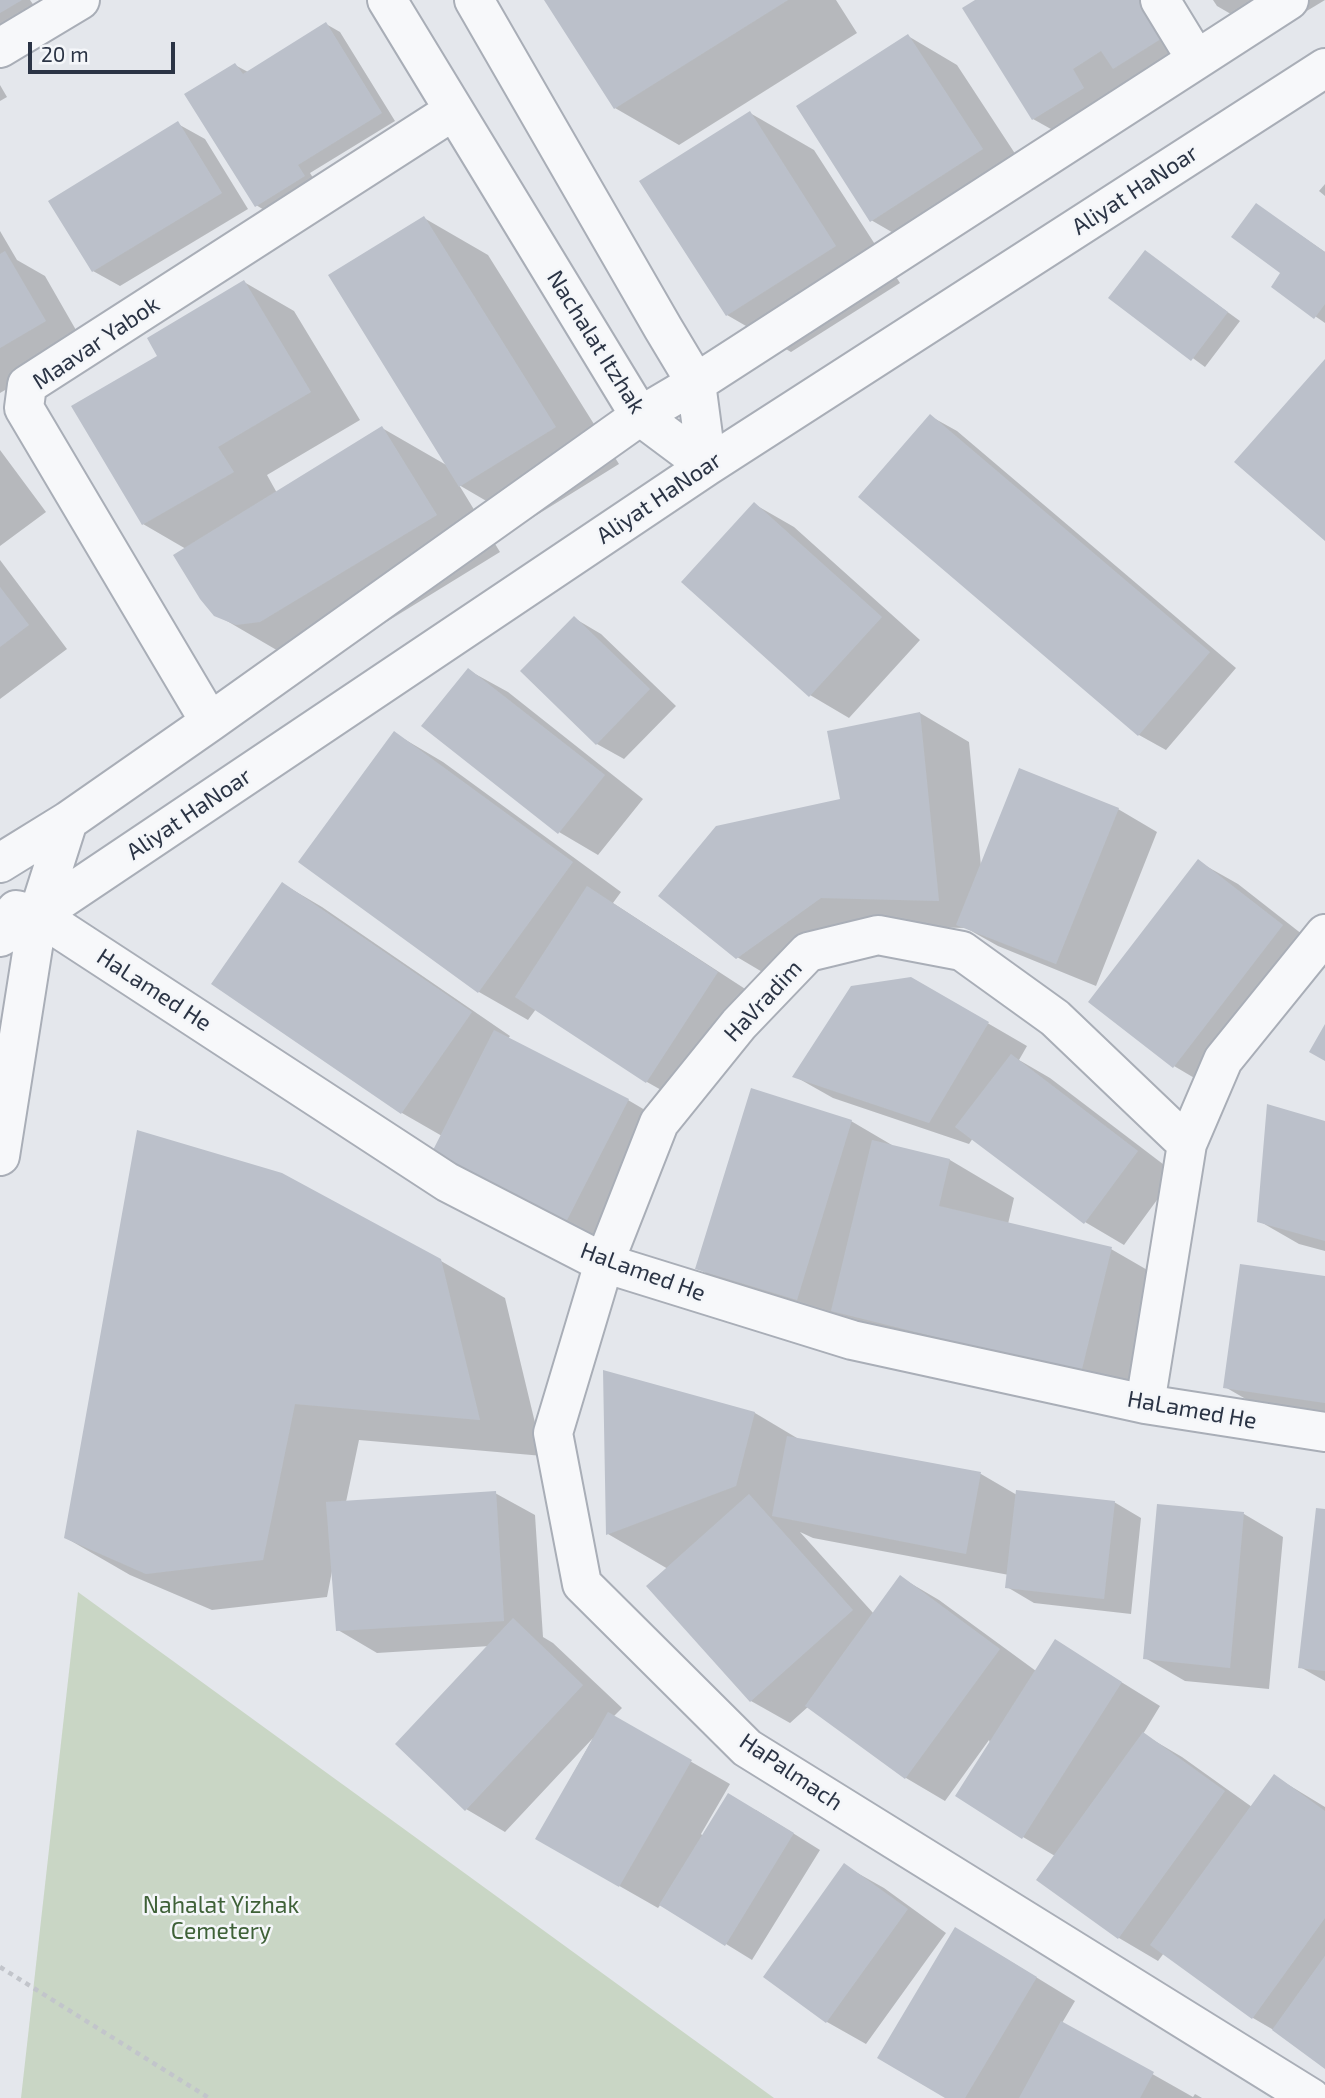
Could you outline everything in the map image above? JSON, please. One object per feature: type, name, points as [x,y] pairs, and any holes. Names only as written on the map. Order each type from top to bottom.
[{"type":"street","points":[[0,48],[80,0]]},
{"type":"street","name":"Nachalat Itzhak","points":[[387,0],[640,416],[707,466]]},
{"type":"street","points":[[474,0],[696,383],[707,466]]},
{"type":"street","points":[[1160,0],[1207,52]]},
{"type":"street","points":[[1190,0],[1207,52]]},
{"type":"street","points":[[0,863],[68,821],[211,722],[640,416],[696,383],[1289,0]]},
{"type":"street","name":"Aliyat HaNoar","points":[[0,937],[38,915],[707,466],[1325,68]]},
{"type":"street","name":"Maavar Yabok","points":[[211,722],[24,408],[27,385],[453,111]]},
{"type":"street","points":[[0,1156],[38,915],[68,821]]},
{"type":"street","name":"HaLamed He","points":[[0,906],[38,915],[447,1182],[604,1263],[852,1340],[1145,1404],[1325,1432]]},
{"type":"street","points":[[1145,1404],[1187,1144],[1223,1060],[1325,934]]},
{"type":"street","name":"HaVradim","points":[[604,1263],[659,1124],[739,1024],[808,952],[878,935],[962,951],[1055,1018],[1187,1144]]},
{"type":"street","name":"HaPalmach","points":[[604,1263],[553,1433],[582,1584],[747,1748],[1311,2098]]},
{"type":"path","points":[[0,1967],[209,2098]]},
{"type":"green space","name":"Nahalat Yizhak Cemetery","points":[[78,1592],[774,2098],[21,2098]]},
{"type":"building","points":[[0,0],[22,0],[0,13]]},
{"type":"building","points":[[544,0],[788,0],[614,109]]},
{"type":"building","points":[[975,0],[1141,0],[1164,37],[1113,69],[1101,51],[1073,69],[1084,88],[1032,120],[962,8]]},
{"type":"building","points":[[326,22],[382,113],[298,165],[305,176],[255,207],[184,94],[235,63],[243,74]]},
{"type":"building","points":[[908,34],[983,149],[870,222],[796,106]]},
{"type":"building","points":[[750,111],[836,246],[726,316],[639,181]]},
{"type":"building","points":[[178,121],[222,193],[92,272],[48,201]]},
{"type":"building","points":[[1256,203],[1325,252],[1325,304],[1314,319],[1271,287],[1280,273],[1231,237]]},
{"type":"building","points":[[424,216],[556,427],[459,487],[328,275]]},
{"type":"building","points":[[1145,250],[1228,312],[1191,361],[1108,298]]},
{"type":"building","points":[[5,251],[46,321],[0,348],[0,254]]},
{"type":"building","points":[[244,280],[311,392],[218,447],[234,472],[142,525],[71,406],[157,356],[147,338]]},
{"type":"building","points":[[1325,359],[1325,541],[1234,462]]},
{"type":"building","points":[[930,414],[1210,652],[1138,736],[858,497]]},
{"type":"building","points":[[382,426],[437,515],[260,622],[236,625],[214,616],[200,599],[173,555]]},
{"type":"building","points":[[754,502],[882,617],[809,697],[681,582]]},
{"type":"building","points":[[0,587],[29,625],[0,647]]},
{"type":"building","points":[[574,616],[650,689],[596,745],[520,671]]},
{"type":"building","points":[[468,668],[605,775],[558,834],[421,726]]},
{"type":"building","points":[[920,712],[939,901],[821,898],[736,959],[658,896],[716,826],[840,799],[827,731]]},
{"type":"building","points":[[394,731],[573,862],[478,993],[298,862]]},
{"type":"building","points":[[1019,768],[1119,808],[1056,964],[956,925]]},
{"type":"building","points":[[1198,859],[1283,925],[1173,1068],[1088,1002]]},
{"type":"building","points":[[282,882],[472,1012],[401,1114],[211,984]]},
{"type":"building","points":[[587,886],[718,972],[646,1083],[515,997]]},
{"type":"building","points":[[911,977],[989,1022],[929,1123],[792,1077],[851,986]]},
{"type":"building","points":[[1325,1024],[1325,1061],[1309,1052]]},
{"type":"building","points":[[494,1030],[629,1099],[565,1224],[430,1156]]},
{"type":"building","points":[[1011,1054],[1138,1151],[1084,1224],[955,1127]]},
{"type":"building","points":[[751,1088],[852,1120],[797,1300],[695,1269]]},
{"type":"building","points":[[1267,1104],[1325,1121],[1325,1241],[1257,1222]]},
{"type":"building","points":[[137,1130],[282,1173],[441,1259],[480,1420],[295,1404],[263,1560],[146,1574],[64,1538]]},
{"type":"building","points":[[872,1140],[950,1159],[939,1206],[1112,1247],[1081,1373],[831,1311]]},
{"type":"building","points":[[1240,1264],[1325,1276],[1325,1403],[1223,1388]]},
{"type":"building","points":[[603,1370],[755,1412],[736,1486],[606,1535]]},
{"type":"building","points":[[787,1436],[981,1472],[966,1554],[772,1516]]},
{"type":"building","points":[[1016,1490],[1115,1501],[1104,1599],[1005,1588]]},
{"type":"building","points":[[496,1491],[504,1621],[336,1631],[326,1502]]},
{"type":"building","points":[[749,1494],[853,1610],[750,1702],[646,1586]]},
{"type":"building","points":[[1157,1504],[1244,1512],[1230,1668],[1143,1659]]},
{"type":"building","points":[[1316,1508],[1325,1509],[1325,1671],[1298,1668]]},
{"type":"building","points":[[900,1575],[1000,1649],[905,1779],[805,1706]]},
{"type":"building","points":[[513,1618],[583,1685],[465,1811],[395,1744]]},
{"type":"building","points":[[1055,1639],[1122,1682],[1022,1839],[955,1796]]},
{"type":"building","points":[[608,1712],[692,1760],[619,1887],[535,1839]]},
{"type":"building","points":[[1143,1732],[1225,1791],[1118,1939],[1036,1880]]},
{"type":"building","points":[[1274,1774],[1325,1811],[1325,1918],[1252,2019],[1150,1945]]},
{"type":"building","points":[[728,1793],[794,1833],[725,1946],[659,1905]]},
{"type":"building","points":[[844,1863],[908,1909],[826,2023],[763,1977]]},
{"type":"building","points":[[955,1927],[1037,1977],[965,2098],[945,2098],[877,2058]]},
{"type":"building","points":[[1325,1956],[1325,2069],[1272,2030]]},
{"type":"building","points":[[1061,2021],[1154,2072],[1140,2098],[1019,2098]]}]
